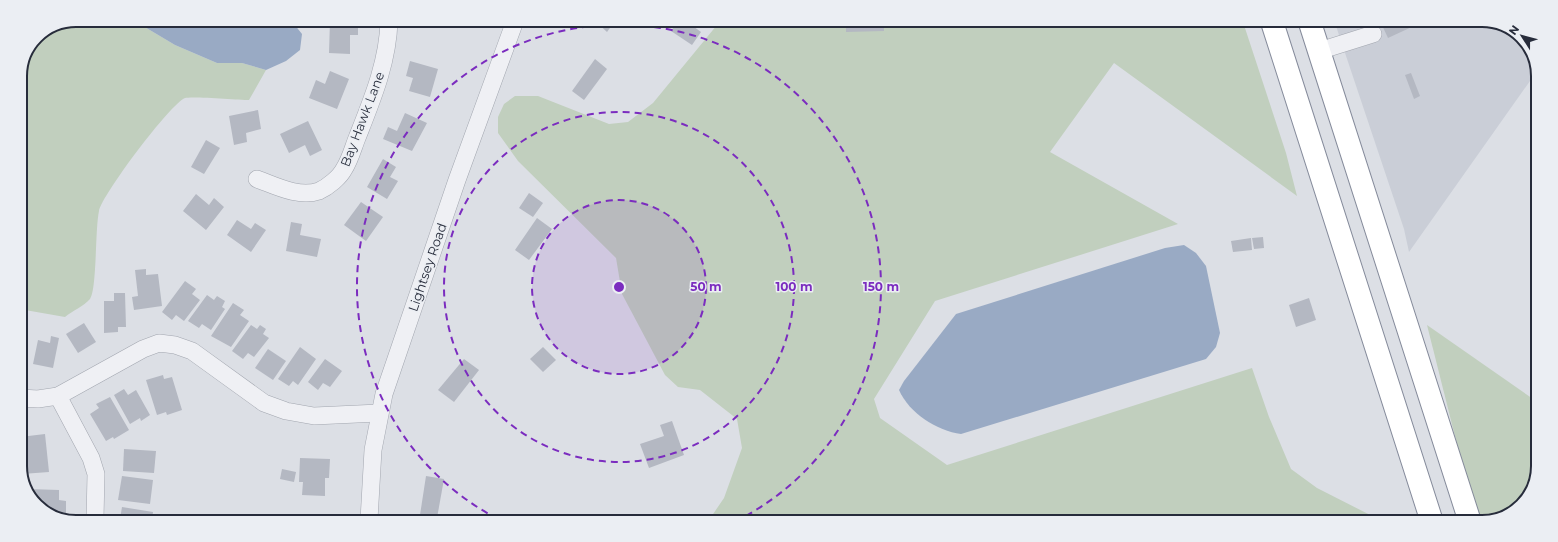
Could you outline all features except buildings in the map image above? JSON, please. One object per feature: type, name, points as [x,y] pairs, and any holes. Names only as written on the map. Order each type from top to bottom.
[{"type":"highway","points":[[1274,27],[1430,515]]},
{"type":"highway","points":[[1312,27],[1468,515]]},
{"type":"street","name":"Bay Hawk Lane","points":[[257,179],[299,193],[310,193],[320,190],[344,170],[380,77],[388,27]]},
{"type":"street","name":"Lightsey Road","points":[[369,515],[370,473],[379,413],[412,308],[514,27]]},
{"type":"street","points":[[1319,51],[1373,34]]},
{"type":"street","points":[[27,398],[38,399],[58,396],[143,349],[159,343],[175,345],[192,351],[264,403],[286,411],[314,416],[379,413]]},
{"type":"street","points":[[58,396],[91,458],[96,474],[95,515]]},
{"type":"shaded area","points":[[1336,27],[1482,27],[1498,30],[1502,32],[1502,56],[1526,56],[1530,66],[1531,79],[1409,252],[1404,229]]},
{"type":"green space","points":[[145,27],[175,45],[217,63],[242,63],[266,70],[249,100],[196,97],[185,98],[177,104],[152,132],[112,187],[99,211],[94,284],[90,299],[65,317],[27,310],[27,76],[31,57],[41,41],[49,35],[66,28]]},
{"type":"green space","points":[[715,27],[1245,27],[1286,153],[1297,196],[1114,63],[1050,152],[1178,224],[935,301],[874,399],[880,418],[947,465],[1252,368],[1269,417],[1291,469],[1317,488],[1370,515],[712,515],[724,498],[742,448],[737,419],[700,390],[678,387],[665,375],[622,294],[616,258],[518,161],[498,133],[498,117],[504,104],[515,96],[538,96],[609,124],[628,122],[653,103]]},
{"type":"green space","points":[[1427,325],[1531,398],[1531,466],[1530,476],[1526,488],[1512,505],[1504,510],[1492,514],[1476,515],[1471,500]]},
{"type":"water","points":[[145,27],[296,27],[302,34],[300,50],[286,61],[266,70],[242,63],[217,63],[175,45]]},
{"type":"water","points":[[1184,245],[1196,253],[1206,266],[1220,333],[1216,347],[1206,359],[961,434],[943,429],[925,420],[910,406],[899,390],[904,381],[956,314],[1165,248]]}]
